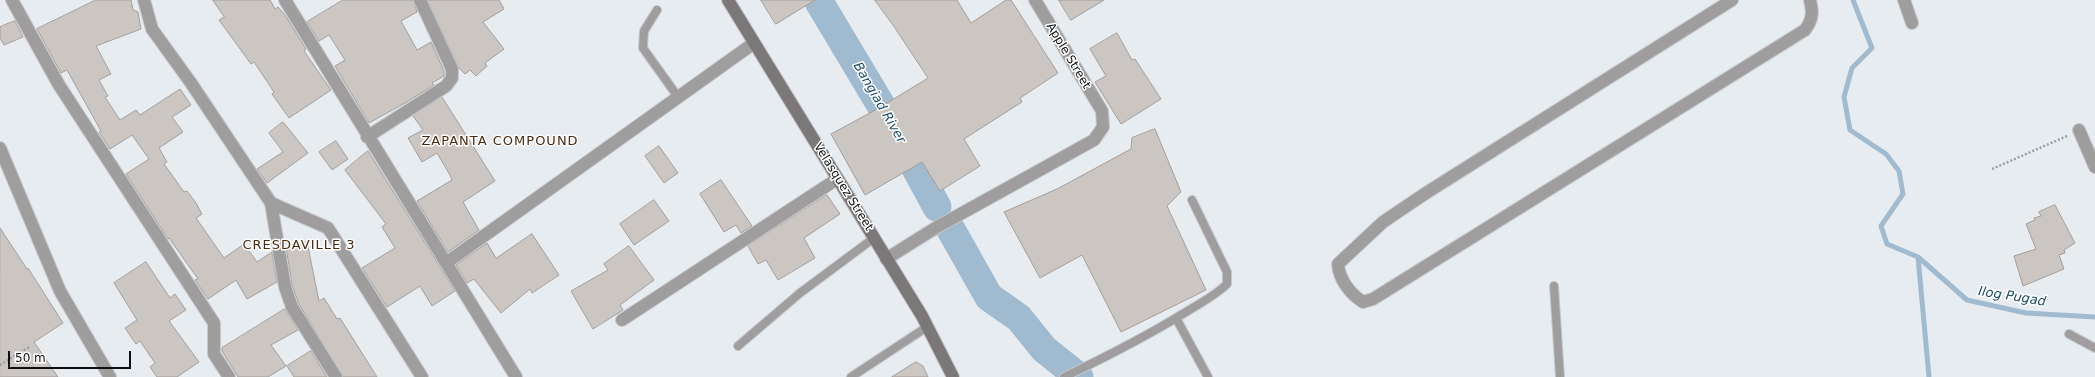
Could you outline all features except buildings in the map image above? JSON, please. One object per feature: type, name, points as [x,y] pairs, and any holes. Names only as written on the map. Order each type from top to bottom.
[{"type":"main road","name":"Velasquez Street","points":[[728,0],[874,238],[927,327],[953,377]]},
{"type":"street","points":[[12,0],[59,86],[214,323],[214,354],[229,377]]},
{"type":"street","points":[[144,0],[152,29],[191,83],[270,203],[285,287],[292,307],[336,377]]},
{"type":"street","points":[[285,0],[367,137],[516,377]]},
{"type":"street","points":[[367,137],[446,86],[452,78],[452,69],[420,0]]},
{"type":"street","name":"Apple Street","points":[[886,259],[937,227],[1094,140],[1103,127],[1102,111],[1035,0]]},
{"type":"street","points":[[1732,0],[1426,193],[1383,222],[1338,264],[1339,274],[1356,298],[1363,302],[1373,300],[1806,30],[1811,22],[1813,12],[1810,0]]},
{"type":"street","points":[[1904,0],[1912,23]]},
{"type":"street","points":[[446,262],[754,43]]},
{"type":"street","points":[[2079,130],[2095,166]]},
{"type":"street","points":[[0,148],[60,291],[110,377]]},
{"type":"street","points":[[622,320],[837,179]]},
{"type":"street","points":[[270,203],[328,228],[422,377]]},
{"type":"lane","points":[[657,10],[644,31],[643,48],[678,97]]},
{"type":"lane","points":[[1066,376],[1085,368],[1176,318],[1220,291],[1227,284],[1227,272],[1192,200]]},
{"type":"lane","points":[[738,346],[800,293],[874,238]]},
{"type":"lane","points":[[1554,286],[1560,377]]},
{"type":"lane","points":[[1176,318],[1208,377]]},
{"type":"lane","points":[[851,377],[927,327]]},
{"type":"lane","points":[[2068,334],[2095,348]]},
{"type":"path","points":[[1992,169],[2079,130]]},
{"type":"path","points":[[0,365],[29,347]]},
{"type":"waterway","name":"Bangiad River","points":[[818,0],[888,117],[937,207]]},
{"type":"waterway","name":"Ilog Pugad","points":[[1853,0],[1872,48],[1852,68],[1844,97],[1850,130],[1886,154],[1899,171],[1903,194],[1881,226],[1887,244],[1918,257],[1967,300],[2026,313],[2095,317]]},
{"type":"waterway","name":"Bangiad River","points":[[950,228],[989,297],[1019,318],[1044,349],[1079,377]]},
{"type":"waterway","name":"Ilog Pugad","points":[[1918,257],[1929,377]]},
{"type":"district","name":"ZAPANTA COMPOUND","points":[[500,142]]},
{"type":"district","name":"CRESDAVILLE 3","points":[[299,246]]}]
